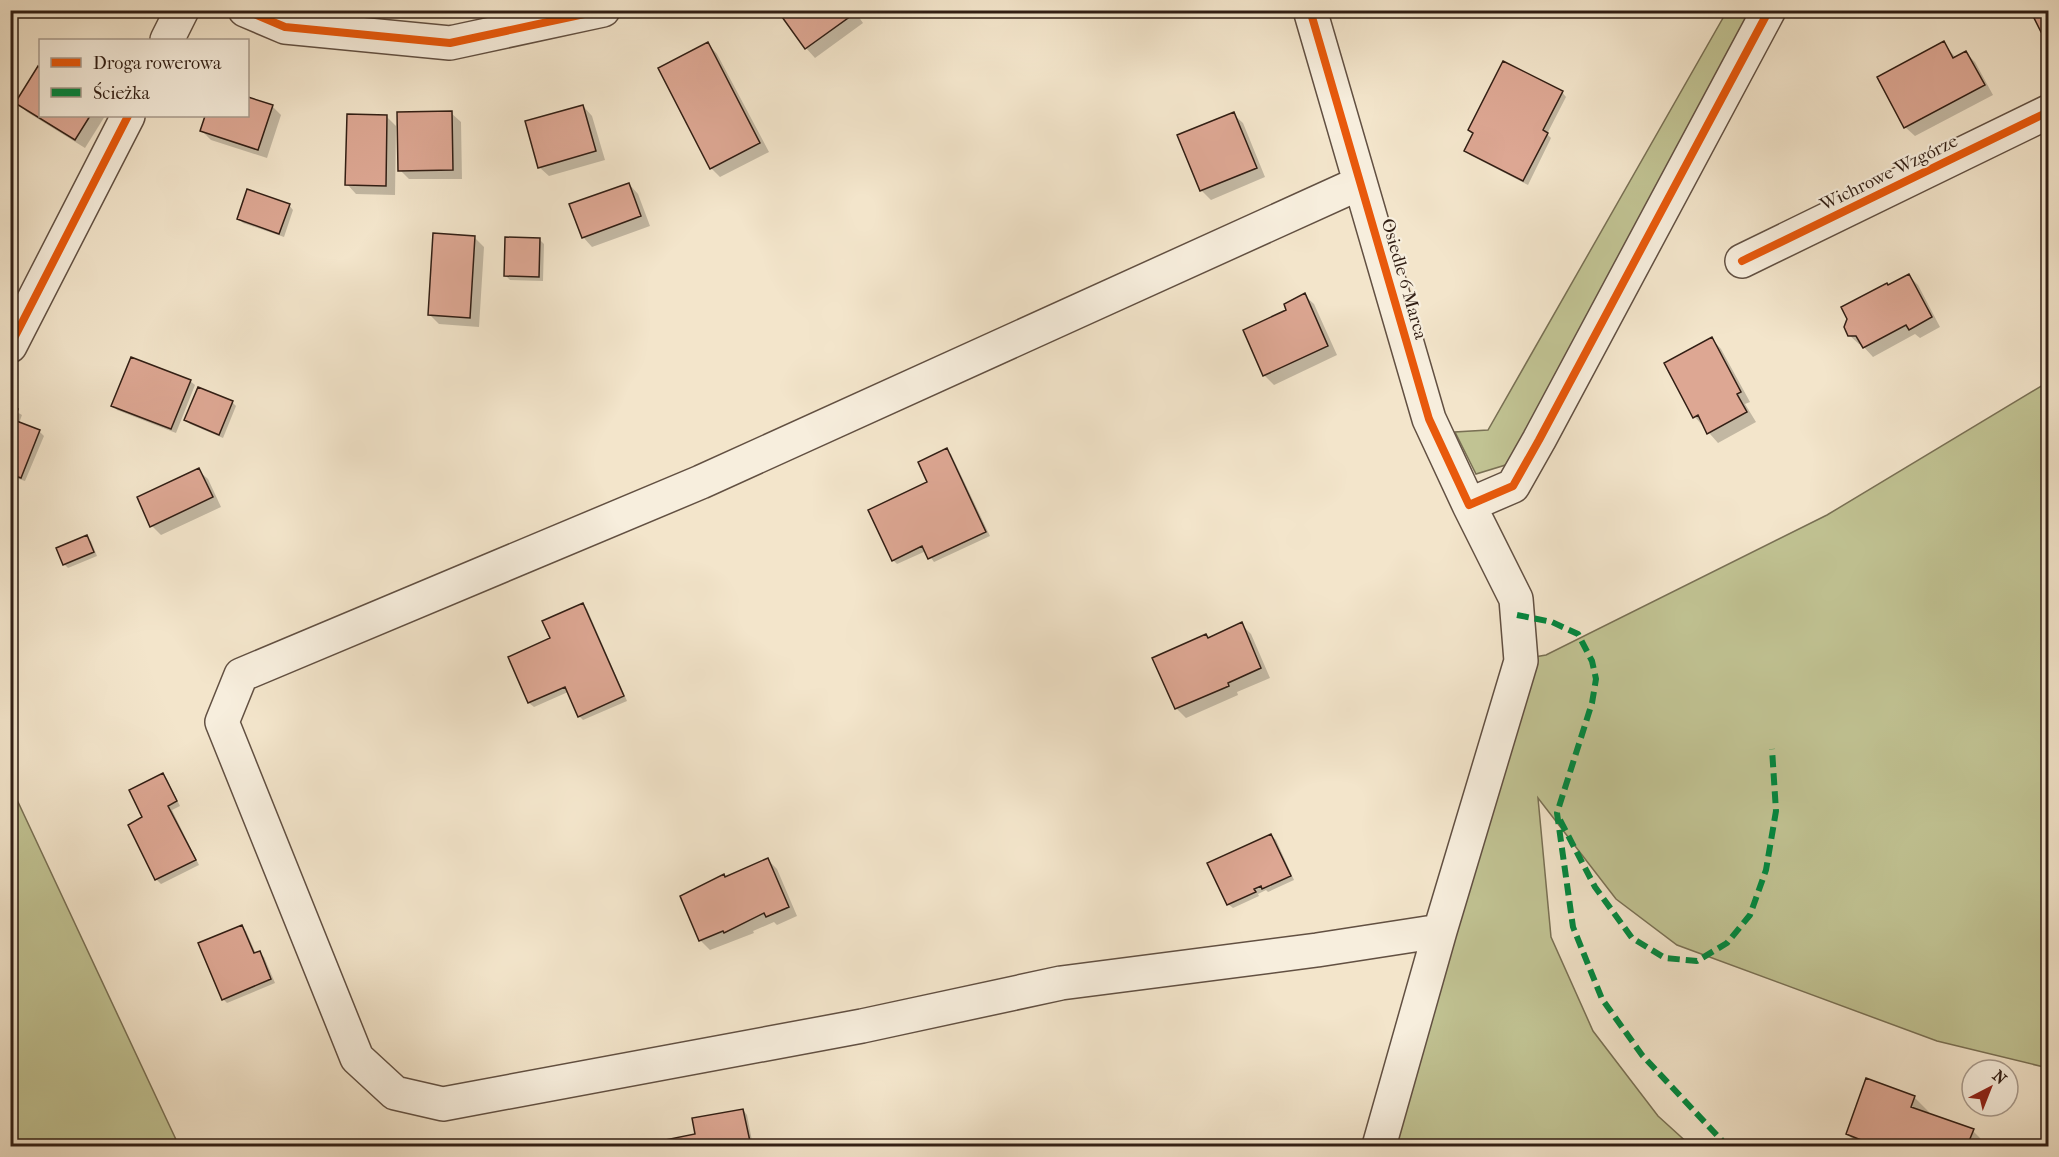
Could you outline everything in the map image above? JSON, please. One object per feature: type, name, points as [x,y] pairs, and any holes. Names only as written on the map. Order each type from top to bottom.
[{"type":"street","points":[[168,39],[182,10]]},
{"type":"street","points":[[245,10],[285,27],[450,42],[603,10]]},
{"type":"street","name":"Osiedle 6 Marca","points":[[1310,10],[1429,419],[1516,599],[1521,662],[1440,931],[1379,1146]]},
{"type":"street","points":[[1469,505],[1513,486],[1769,10]]},
{"type":"street","name":"Wichrowe Wzgórze","points":[[1742,261],[2049,112]]},
{"type":"street","points":[[10,346],[127,117]]},
{"type":"street","points":[[1360,183],[701,482],[241,675],[222,722],[357,1058],[395,1093],[443,1104],[862,1026],[1061,983],[1317,950],[1440,931]]},
{"type":"green space","points":[[1727,11],[1755,11],[1512,463],[1476,474],[1455,432],[1488,430]]},
{"type":"green space","points":[[2048,382],[2048,1068],[2020,1061],[2020,1058],[2007,1058],[1937,1041],[1677,945],[1616,899],[1538,798],[1551,937],[1593,1031],[1658,1116],[1691,1146],[1394,1146],[1529,658],[1546,655],[1827,515]]},
{"type":"green space","points":[[11,787],[179,1146],[11,1146]]},
{"type":"building","points":[[777,10],[853,10],[855,13],[805,49]]},
{"type":"building","points":[[2030,10],[2048,10],[2048,28],[2041,32]]},
{"type":"building","points":[[1944,41],[1953,58],[1966,51],[1985,85],[1904,128],[1877,77]]},
{"type":"building","points":[[708,42],[760,143],[710,169],[658,68]]},
{"type":"building","points":[[1503,61],[1563,91],[1543,130],[1548,133],[1523,181],[1464,151],[1473,133],[1468,130]]},
{"type":"building","points":[[38,66],[39,117],[89,117],[75,140],[15,103]]},
{"type":"building","points":[[249,97],[273,105],[258,150],[200,131],[205,117],[249,117]]},
{"type":"building","points":[[583,105],[596,151],[538,168],[525,121]]},
{"type":"building","points":[[452,111],[453,170],[398,171],[397,112]]},
{"type":"building","points":[[1234,112],[1257,168],[1200,191],[1177,135]]},
{"type":"building","points":[[347,114],[387,115],[386,186],[345,185]]},
{"type":"building","points":[[629,183],[641,216],[582,238],[569,204]]},
{"type":"building","points":[[247,189],[290,204],[279,234],[237,219]]},
{"type":"building","points":[[433,233],[475,236],[470,318],[428,315]]},
{"type":"building","points":[[505,237],[540,238],[539,277],[504,276]]},
{"type":"building","points":[[1909,274],[1932,317],[1909,330],[1906,325],[1863,348],[1856,336],[1848,336],[1844,327],[1847,319],[1841,307]]},
{"type":"building","points":[[1305,293],[1328,346],[1263,376],[1243,330],[1286,310],[1284,304]]},
{"type":"building","points":[[1712,337],[1741,392],[1737,394],[1747,412],[1707,434],[1698,415],[1693,418],[1664,363]]},
{"type":"building","points":[[131,357],[191,380],[171,429],[111,406]]},
{"type":"building","points":[[198,387],[233,401],[219,435],[184,420]]},
{"type":"building","points":[[10,406],[18,409],[14,420],[40,430],[21,478],[10,474]]},
{"type":"building","points":[[947,448],[986,532],[928,559],[922,546],[892,561],[868,510],[927,482],[918,462]]},
{"type":"building","points":[[199,468],[213,497],[150,527],[137,497]]},
{"type":"building","points":[[87,535],[94,552],[63,565],[56,548]]},
{"type":"building","points":[[583,603],[624,696],[578,717],[565,687],[528,703],[508,657],[550,638],[542,621]]},
{"type":"building","points":[[1242,622],[1261,668],[1228,683],[1229,686],[1175,709],[1152,658],[1206,634],[1208,638]]},
{"type":"building","points":[[163,773],[177,801],[168,806],[196,860],[155,880],[128,825],[142,817],[129,790]]},
{"type":"building","points":[[1271,834],[1291,876],[1262,889],[1261,886],[1254,889],[1256,892],[1227,905],[1207,863]]},
{"type":"building","points":[[768,858],[789,907],[766,917],[764,913],[724,933],[723,931],[699,941],[680,896],[724,874],[725,877]]},
{"type":"building","points":[[242,925],[254,953],[260,951],[271,979],[222,1000],[198,943]]},
{"type":"building","points":[[1866,1078],[1915,1096],[1911,1107],[1974,1129],[1967,1146],[1858,1146],[1861,1140],[1846,1134]]},
{"type":"building","points":[[743,1109],[751,1146],[656,1146],[655,1142],[695,1134],[692,1118]]},
{"type":"marked path","points":[[1517,615],[1552,622],[1578,634],[1592,661],[1596,679],[1592,703],[1557,813],[1573,927],[1602,999],[1642,1055],[1727,1146]]},
{"type":"marked path","points":[[1560,820],[1595,887],[1632,938],[1665,958],[1697,961],[1727,943],[1750,915],[1766,870],[1776,811],[1772,749]]},
{"type":"cycle path","points":[[245,10],[285,27],[450,43],[603,10]]},
{"type":"cycle path","points":[[1310,10],[1429,419],[1469,505],[1513,486],[1769,10]]},
{"type":"cycle path","points":[[1742,261],[2048,112]]},
{"type":"cycle path","points":[[10,346],[127,117]]}]
